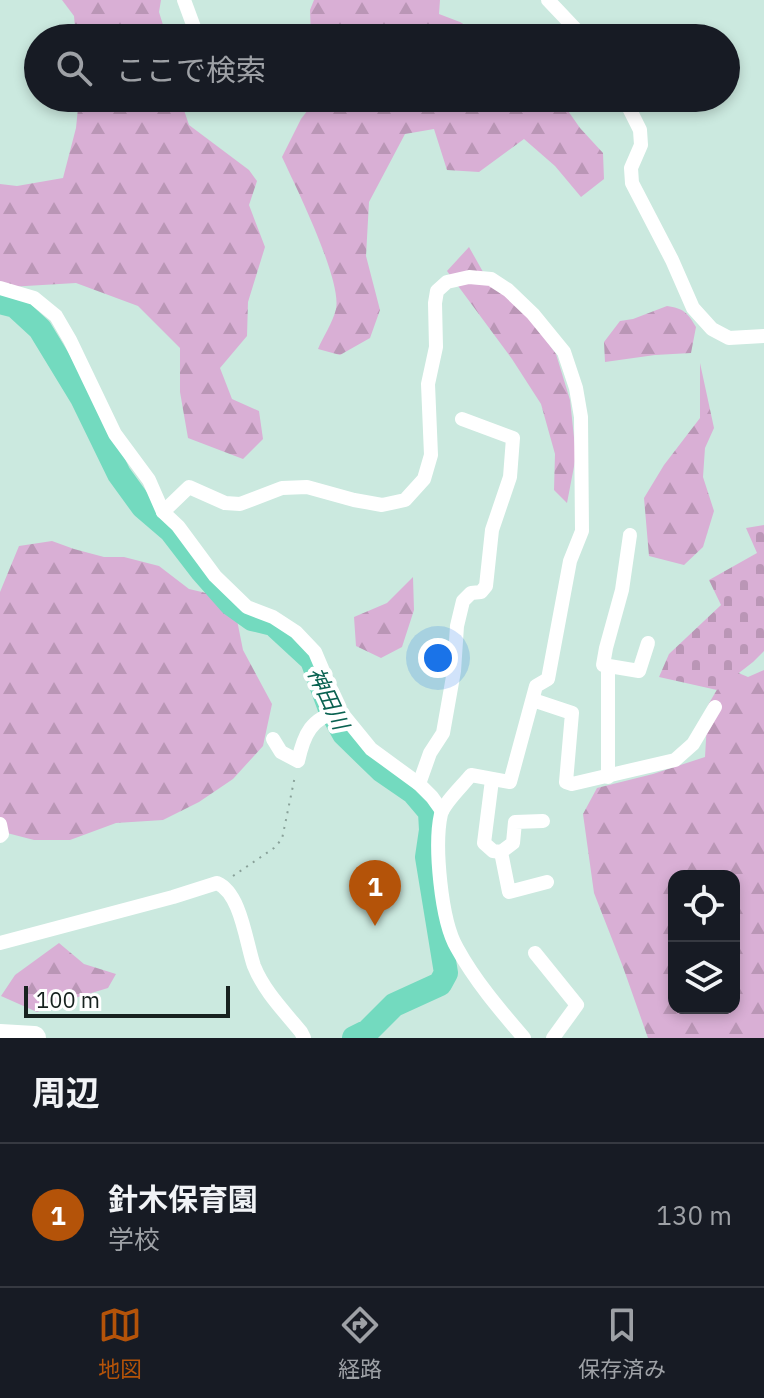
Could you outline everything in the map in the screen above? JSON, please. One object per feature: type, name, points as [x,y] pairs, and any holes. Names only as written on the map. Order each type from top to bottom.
[{"type":"main road","points":[[0,1036],[34,1038]]},
{"type":"street","points":[[184,0],[193,24]]},
{"type":"street","points":[[548,0],[571,24]]},
{"type":"street","points":[[631,112],[640,130],[641,145],[631,168],[632,183],[693,308],[712,329],[729,338],[764,336]]},
{"type":"street","points":[[163,512],[189,487],[225,503],[240,504],[282,488],[307,487],[382,505],[405,500],[424,479],[431,455],[428,384],[436,347],[435,303],[437,291],[447,282],[469,277],[491,279],[508,290],[533,314],[564,352],[576,388],[581,417],[582,531],[570,561],[548,679],[536,686],[510,782],[471,775],[442,811],[437,846],[439,873],[456,946],[499,1010],[524,1038]]},
{"type":"street","points":[[0,288],[34,298],[56,316],[115,434],[149,480],[163,512],[178,526],[215,576],[247,607],[273,617],[296,632],[315,652],[340,711],[371,749],[419,784],[442,811]]},
{"type":"street","points":[[419,784],[430,753],[443,733],[463,601],[486,586],[492,530],[510,477],[513,438],[462,419]]},
{"type":"street","points":[[630,535],[622,590],[603,665],[639,671],[648,643]]},
{"type":"street","points":[[608,666],[608,777]]},
{"type":"street","points":[[533,700],[572,713],[566,782],[572,784],[675,760],[693,744],[715,707]]},
{"type":"street","points":[[273,739],[281,752],[298,761],[304,736],[314,724],[340,711]]},
{"type":"street","points":[[492,780],[484,843],[493,851],[501,852],[513,843],[515,822],[543,821]]},
{"type":"street","points":[[0,824],[0,836]]},
{"type":"street","points":[[501,852],[509,892],[547,882]]},
{"type":"street","points":[[0,943],[217,883],[224,886],[234,903],[246,932],[253,964],[263,985],[304,1038]]},
{"type":"street","points":[[535,953],[577,1005],[553,1038]]},
{"type":"path","points":[[224,886],[232,876],[274,848],[282,839],[298,761]]},
{"type":"green space","points":[[62,0],[161,0],[159,12],[163,24],[75,24],[74,16]]},
{"type":"green space","points":[[314,0],[440,0],[439,14],[463,24],[310,24],[310,10]]},
{"type":"green space","points":[[78,112],[185,112],[189,125],[249,170],[257,181],[249,205],[265,247],[248,302],[247,336],[220,368],[232,399],[259,411],[263,439],[243,459],[188,438],[180,392],[180,348],[138,306],[76,283],[9,287],[0,282],[0,184],[17,186],[63,178]]},
{"type":"green space","points":[[306,112],[569,112],[603,153],[604,179],[581,197],[555,166],[524,139],[479,172],[447,170],[434,129],[405,134],[369,202],[366,256],[380,310],[370,338],[340,355],[318,349],[335,314],[336,295],[316,233],[282,157]]},
{"type":"green space","points":[[469,247],[487,279],[529,317],[556,354],[570,400],[576,456],[567,503],[554,490],[555,454],[541,404],[447,271]]},
{"type":"green space","points":[[667,306],[684,312],[696,327],[691,353],[605,362],[604,342],[620,321]]},
{"type":"green space","points":[[700,363],[714,428],[705,448],[703,477],[714,511],[703,547],[684,565],[649,556],[644,498],[664,465],[700,418]]},
{"type":"green space","points":[[764,525],[764,651],[717,690],[659,677],[669,654],[721,605],[709,580],[757,553],[746,528]]},
{"type":"green space","points":[[52,541],[104,557],[124,557],[159,566],[189,589],[206,593],[235,610],[243,650],[272,704],[263,746],[233,779],[199,802],[163,820],[116,823],[70,840],[34,840],[7,833],[0,827],[0,592],[19,546]]},
{"type":"green space","points":[[413,577],[414,610],[402,647],[381,658],[356,646],[354,617],[387,603]]},
{"type":"green space","points":[[729,669],[748,677],[764,670],[764,1038],[648,1038],[594,893],[583,814],[597,788],[705,757],[708,705]]},
{"type":"green space","points":[[59,943],[84,964],[116,974],[108,988],[37,1012],[1,996],[15,975]]},
{"type":"waterway","name":"神田川","points":[[0,302],[15,306],[40,329],[82,398],[119,474],[143,507],[171,531],[231,604],[252,619],[273,624],[312,660],[330,709],[344,734],[381,770],[413,792],[430,812],[427,857],[446,973],[440,984],[394,1005],[368,1031],[354,1038]]},
{"type":"place","name":"針木保育園","points":[[375,926]]}]
